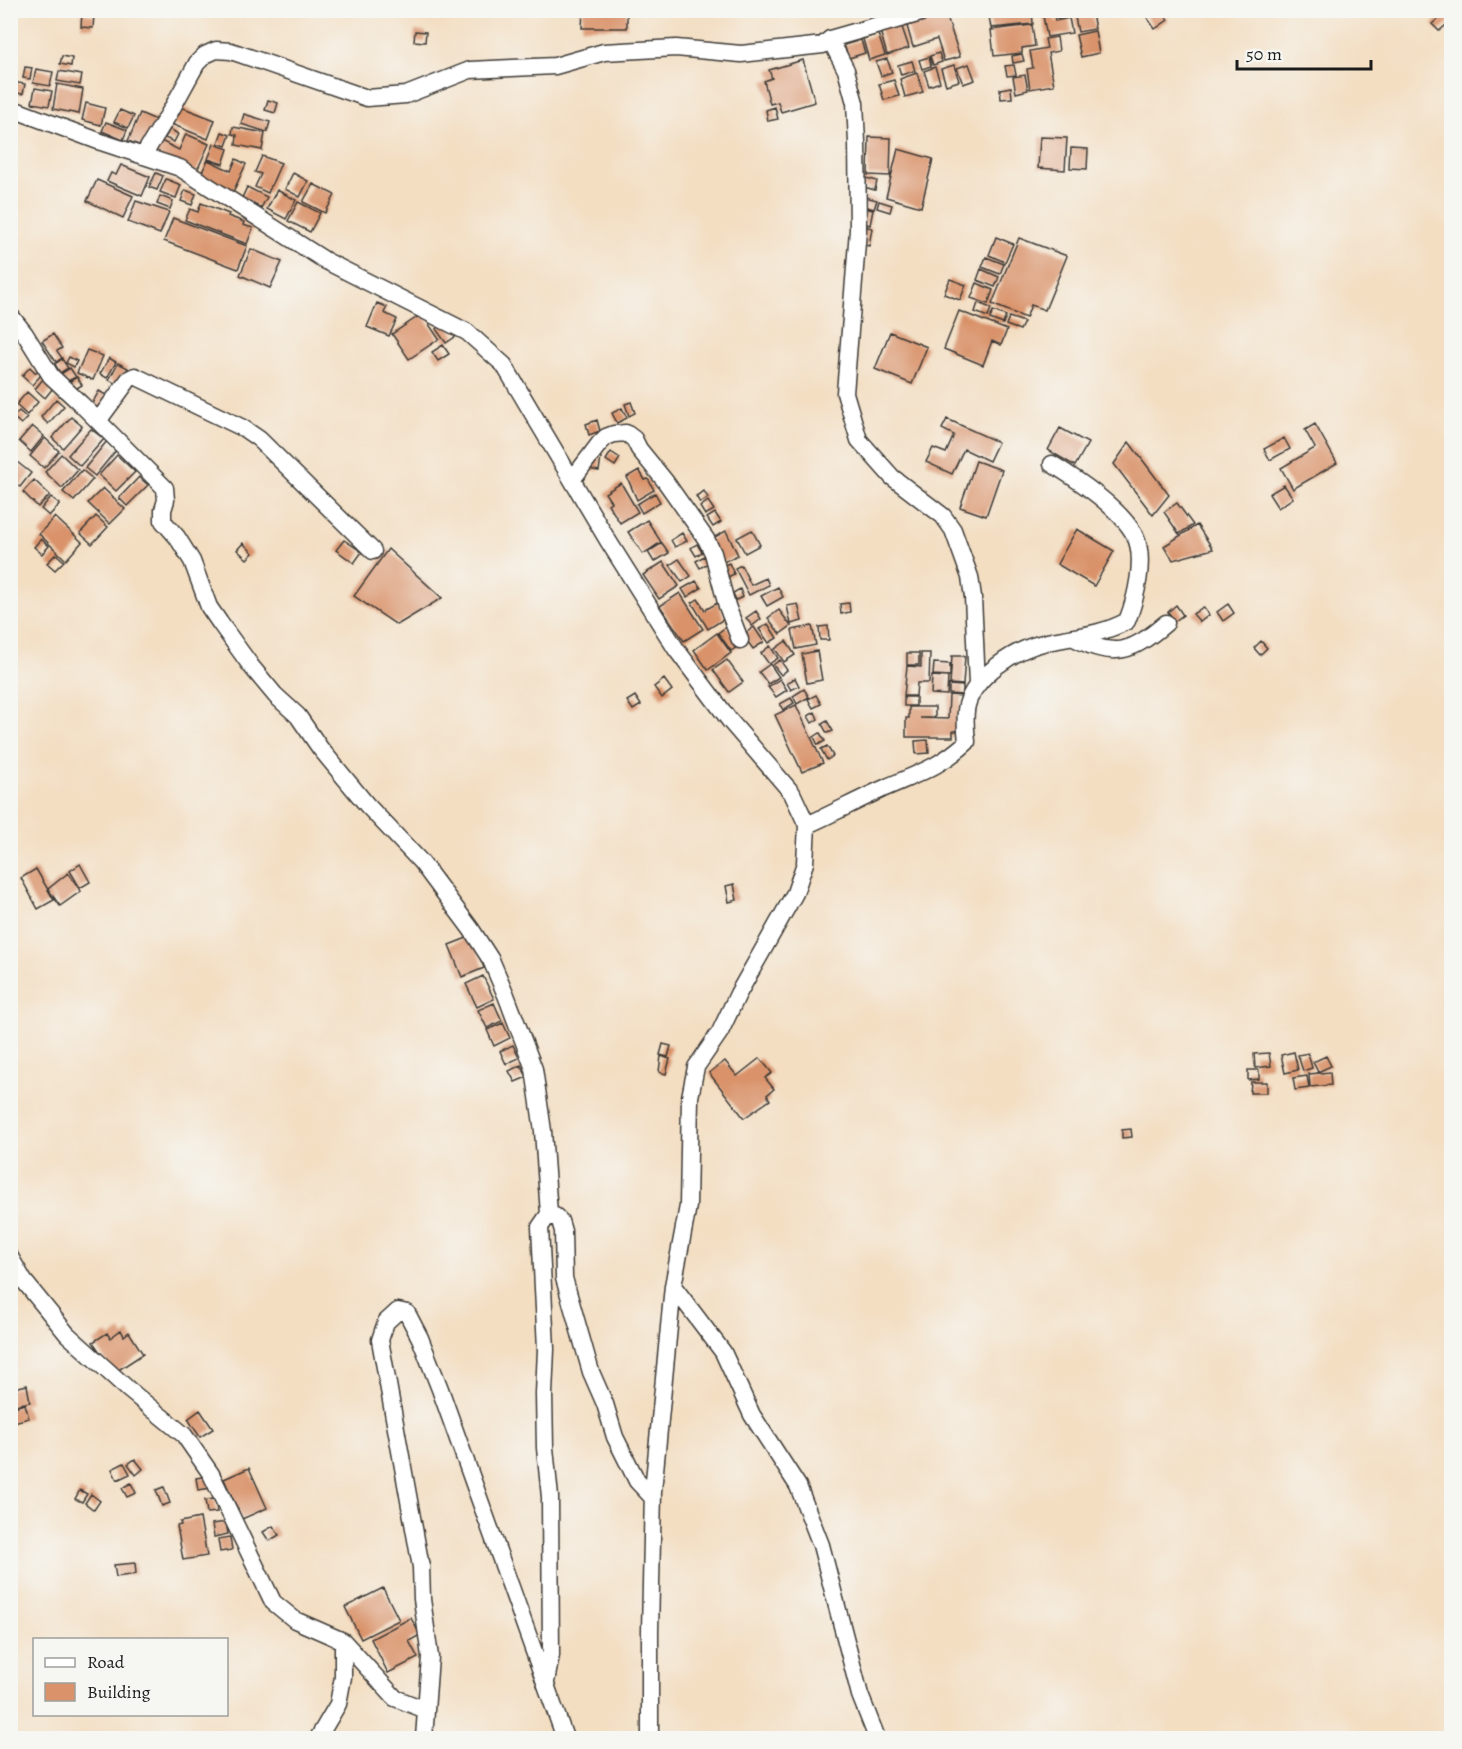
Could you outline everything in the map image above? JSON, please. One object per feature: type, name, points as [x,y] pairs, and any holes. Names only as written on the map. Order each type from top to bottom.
[{"type":"street","points":[[143,156],[197,63],[205,55],[216,50],[231,51],[367,99],[406,95],[470,70],[555,66],[604,52],[676,48],[741,54],[823,45],[830,39],[931,10]]},
{"type":"street","points":[[830,39],[846,70],[855,102],[857,142],[858,230],[845,393],[859,440],[892,477],[943,516],[953,530],[970,577],[977,684]]},
{"type":"street","points":[[10,108],[180,168],[326,261],[467,332],[504,365],[607,539],[676,649],[730,721],[792,793],[807,825],[805,863],[795,893],[738,994],[720,1032],[696,1067],[690,1097],[688,1206],[673,1286],[653,1498],[650,1632],[651,1738]]},
{"type":"street","points":[[10,315],[25,334],[51,376],[165,488],[163,521],[177,537],[192,561],[209,607],[275,695],[298,716],[320,748],[366,805],[421,862],[471,929],[490,960],[506,995],[534,1069],[543,1131],[549,1214],[540,1227],[546,1349],[545,1448],[550,1497],[551,1655],[546,1685]]},
{"type":"street","points":[[98,421],[129,379],[135,376],[160,387],[243,428],[259,439],[373,550]]},
{"type":"street","points":[[572,480],[606,437],[626,433],[634,438],[639,449],[706,539],[713,553],[727,606],[740,640]]},
{"type":"street","points":[[807,825],[929,770],[952,756],[967,742],[965,719],[967,705],[977,684],[988,672],[1024,649],[1112,629],[1127,621],[1138,584],[1139,553],[1136,537],[1120,517],[1090,490],[1052,464]]},
{"type":"street","points":[[1074,638],[1110,651],[1139,644],[1166,623]]},
{"type":"street","points":[[549,1214],[560,1221],[563,1231],[564,1278],[591,1372],[605,1404],[615,1437],[637,1481],[653,1498]]},
{"type":"street","points":[[10,1257],[24,1281],[67,1334],[129,1390],[184,1435],[211,1474],[273,1602],[295,1620],[343,1641],[395,1698],[426,1710]]},
{"type":"street","points":[[673,1286],[723,1352],[752,1415],[798,1486],[821,1545],[860,1695],[877,1738]]},
{"type":"street","points":[[424,1738],[430,1657],[422,1599],[421,1566],[380,1340],[386,1322],[398,1311],[407,1313],[415,1327],[440,1389],[565,1738]]},
{"type":"street","points":[[318,1738],[338,1704],[343,1677],[343,1641]]},
{"type":"building","points":[[583,10],[627,10],[627,28],[582,28]]},
{"type":"building","points":[[988,10],[1032,10],[1033,24],[991,28]]},
{"type":"building","points":[[1056,10],[1071,10],[1072,15],[1057,18]]},
{"type":"building","points":[[1154,10],[1162,10],[1168,20],[1155,29],[1146,16]]},
{"type":"building","points":[[1446,12],[1452,20],[1439,31],[1432,24]]},
{"type":"building","points":[[82,13],[94,15],[93,28],[81,27]]},
{"type":"building","points":[[1092,13],[1095,29],[1078,32],[1075,17]]},
{"type":"building","points":[[946,14],[960,57],[944,61],[937,39],[913,47],[907,26]]},
{"type":"building","points":[[1054,14],[1055,21],[1069,18],[1072,33],[1047,37],[1043,16]]},
{"type":"building","points":[[10,17],[16,18],[14,31],[10,31]]},
{"type":"building","points":[[900,21],[909,48],[887,55],[879,27]]},
{"type":"building","points":[[1032,25],[1035,46],[1022,48],[1022,53],[994,56],[991,30]]},
{"type":"building","points":[[415,31],[426,32],[425,42],[414,41]]},
{"type":"building","points":[[1095,31],[1099,53],[1081,57],[1076,35]]},
{"type":"building","points":[[878,34],[885,55],[869,60],[863,39]]},
{"type":"building","points":[[1057,37],[1059,51],[1048,53],[1054,85],[1030,89],[1027,69],[1033,68],[1030,51],[1047,48],[1045,39]]},
{"type":"building","points":[[861,40],[865,53],[849,58],[844,45]]},
{"type":"building","points":[[939,53],[942,62],[933,65],[930,56]]},
{"type":"building","points":[[1022,54],[1024,61],[1013,63],[1012,56]]},
{"type":"building","points":[[62,56],[72,58],[71,66],[60,64]]},
{"type":"building","points":[[929,57],[931,66],[922,69],[919,60]]},
{"type":"building","points":[[887,59],[892,72],[881,76],[876,62]]},
{"type":"building","points":[[10,60],[16,61],[12,82],[25,84],[23,94],[10,92]]},
{"type":"building","points":[[803,60],[815,102],[781,112],[778,102],[770,104],[764,81],[772,78],[769,70]]},
{"type":"building","points":[[912,61],[915,71],[901,75],[898,65]]},
{"type":"building","points":[[969,64],[975,80],[963,84],[957,68]]},
{"type":"building","points":[[954,65],[959,81],[946,85],[941,69]]},
{"type":"building","points":[[1014,65],[1016,75],[1007,76],[1005,66]]},
{"type":"building","points":[[25,67],[32,68],[30,79],[23,78]]},
{"type":"building","points":[[935,67],[940,82],[929,86],[924,71]]},
{"type":"building","points":[[36,69],[53,72],[50,86],[33,83]]},
{"type":"building","points":[[59,71],[82,75],[80,85],[57,81]]},
{"type":"building","points":[[917,73],[923,92],[905,97],[900,79]]},
{"type":"building","points":[[1025,75],[1028,90],[1016,93],[1013,77]]},
{"type":"building","points":[[894,80],[899,96],[884,100],[879,84]]},
{"type":"building","points":[[57,84],[83,89],[79,114],[53,109]]},
{"type":"building","points":[[1011,87],[1012,98],[1001,99],[1000,89]]},
{"type":"building","points":[[35,88],[52,91],[49,106],[32,103]]},
{"type":"building","points":[[268,100],[278,103],[275,113],[265,110]]},
{"type":"building","points":[[86,103],[105,108],[101,125],[82,120]]},
{"type":"building","points":[[176,105],[215,120],[208,139],[169,123]]},
{"type":"building","points":[[775,107],[778,119],[768,121],[766,110]]},
{"type":"building","points":[[120,110],[134,116],[128,128],[114,122]]},
{"type":"building","points":[[140,113],[156,120],[144,147],[128,141]]},
{"type":"building","points":[[244,114],[270,122],[267,132],[241,124]]},
{"type":"building","points":[[106,122],[127,130],[123,140],[102,131]]},
{"type":"building","points":[[233,127],[265,133],[262,150],[236,145],[237,135],[232,134]]},
{"type":"building","points":[[170,129],[178,134],[174,142],[165,138]]},
{"type":"building","points":[[222,132],[230,135],[226,146],[218,143]]},
{"type":"building","points":[[186,134],[209,144],[196,173],[152,153],[159,140],[179,150]]},
{"type":"building","points":[[869,137],[891,138],[890,176],[868,175]]},
{"type":"building","points":[[1040,137],[1067,138],[1065,170],[1038,168]]},
{"type":"building","points":[[214,144],[228,149],[223,164],[208,159]]},
{"type":"building","points":[[1071,148],[1088,149],[1087,169],[1070,168]]},
{"type":"building","points":[[898,149],[933,159],[921,207],[886,197]]},
{"type":"building","points":[[262,156],[281,163],[268,193],[255,187],[261,174],[255,172]]},
{"type":"building","points":[[236,159],[246,164],[233,192],[200,176],[208,160],[231,171]]},
{"type":"building","points":[[121,165],[150,177],[142,196],[107,181],[111,173],[116,175]]},
{"type":"building","points":[[156,173],[163,176],[157,190],[149,187]]},
{"type":"building","points":[[293,173],[308,181],[300,197],[285,189]]},
{"type":"building","points":[[863,177],[877,181],[875,190],[860,186]]},
{"type":"building","points":[[166,179],[181,185],[176,198],[160,192]]},
{"type":"building","points":[[97,180],[133,196],[123,218],[87,201]]},
{"type":"building","points":[[313,184],[335,195],[325,213],[303,202]]},
{"type":"building","points":[[247,187],[267,197],[261,208],[242,198]]},
{"type":"building","points":[[185,190],[196,194],[192,205],[181,201]]},
{"type":"building","points":[[277,190],[296,200],[286,219],[267,209]]},
{"type":"building","points":[[160,196],[173,201],[170,209],[157,204]]},
{"type":"building","points":[[865,197],[877,200],[874,209],[863,206]]},
{"type":"building","points":[[136,201],[169,212],[160,234],[128,222]]},
{"type":"building","points":[[879,201],[892,205],[890,212],[877,208]]},
{"type":"building","points":[[298,202],[320,213],[310,232],[288,221]]},
{"type":"building","points":[[201,203],[229,214],[228,216],[244,222],[243,225],[253,228],[247,244],[185,220],[190,209],[198,212]]},
{"type":"building","points":[[863,208],[873,210],[870,225],[859,222]]},
{"type":"building","points":[[173,218],[247,246],[238,269],[164,241]]},
{"type":"building","points":[[860,225],[872,228],[869,246],[857,244]]},
{"type":"building","points":[[996,237],[1013,244],[1005,262],[989,255]]},
{"type":"building","points":[[1019,238],[1067,256],[1045,310],[1031,305],[1026,318],[992,304]]},
{"type":"building","points":[[251,249],[282,262],[270,288],[240,275]]},
{"type":"building","points":[[986,257],[1004,264],[1000,274],[982,267]]},
{"type":"building","points":[[981,269],[999,277],[995,287],[977,280]]},
{"type":"building","points":[[950,279],[966,285],[960,300],[944,294]]},
{"type":"building","points":[[977,283],[993,290],[988,304],[971,298]]},
{"type":"building","points":[[377,303],[387,307],[384,313],[397,319],[389,336],[367,327]]},
{"type":"building","points":[[978,303],[991,308],[988,317],[975,312]]},
{"type":"building","points":[[959,311],[1007,330],[1001,345],[992,341],[983,365],[944,349]]},
{"type":"building","points":[[993,311],[1006,316],[1003,324],[990,319]]},
{"type":"building","points":[[422,314],[439,339],[409,359],[392,334]]},
{"type":"building","points":[[1009,317],[1024,322],[1020,330],[1006,325]]},
{"type":"building","points":[[446,322],[455,337],[446,343],[436,329]]},
{"type":"building","points":[[890,332],[927,347],[912,384],[875,369]]},
{"type":"building","points":[[53,334],[62,348],[57,351],[62,358],[56,362],[42,341]]},
{"type":"building","points":[[443,345],[449,354],[438,361],[432,352]]},
{"type":"building","points":[[87,350],[103,356],[93,380],[77,373]]},
{"type":"building","points":[[69,357],[77,361],[74,367],[66,363]]},
{"type":"building","points":[[109,358],[116,362],[107,378],[100,374]]},
{"type":"building","points":[[62,359],[68,368],[60,373],[55,364]]},
{"type":"building","points":[[118,363],[128,368],[118,385],[109,380]]},
{"type":"building","points":[[30,367],[36,373],[39,369],[43,373],[32,385],[22,376]]},
{"type":"building","points":[[70,368],[76,377],[64,383],[59,375]]},
{"type":"building","points":[[77,377],[82,385],[72,391],[67,383]]},
{"type":"building","points":[[43,379],[53,388],[45,398],[35,389]]},
{"type":"building","points":[[99,391],[111,398],[100,417],[88,411]]},
{"type":"building","points":[[27,392],[38,402],[27,415],[16,405]]},
{"type":"building","points":[[56,399],[64,406],[48,424],[41,417]]},
{"type":"building","points":[[631,402],[635,413],[629,416],[625,404]]},
{"type":"building","points":[[622,408],[627,418],[617,423],[612,413]]},
{"type":"building","points":[[19,411],[27,418],[21,424],[13,417]]},
{"type":"building","points":[[71,417],[82,426],[63,448],[52,438]]},
{"type":"building","points":[[947,419],[998,442],[989,461],[964,449],[952,474],[926,462],[933,448],[946,453],[954,435],[942,429]]},
{"type":"building","points":[[597,420],[600,431],[589,435],[586,424]]},
{"type":"building","points":[[1315,424],[1337,463],[1293,489],[1281,468],[1315,448],[1305,430]]},
{"type":"building","points":[[32,426],[44,436],[31,452],[19,441]]},
{"type":"building","points":[[1060,428],[1088,443],[1075,466],[1048,450]]},
{"type":"building","points":[[91,429],[104,439],[80,466],[68,455]]},
{"type":"building","points":[[45,438],[59,451],[44,468],[30,456]]},
{"type":"building","points":[[1284,438],[1290,449],[1270,460],[1264,449]]},
{"type":"building","points":[[107,441],[117,449],[95,476],[85,468]]},
{"type":"building","points":[[1129,442],[1169,495],[1153,515],[1114,464]]},
{"type":"building","points":[[611,452],[620,458],[615,466],[606,460]]},
{"type":"building","points":[[61,454],[78,470],[62,488],[45,472]]},
{"type":"building","points":[[117,455],[135,472],[116,491],[99,475]]},
{"type":"building","points":[[590,457],[601,458],[599,471],[588,469]]},
{"type":"building","points":[[12,458],[31,473],[20,487],[10,479],[10,459]]},
{"type":"building","points":[[976,461],[1002,470],[986,516],[960,507]]},
{"type":"building","points":[[82,470],[93,479],[74,501],[63,492]]},
{"type":"building","points":[[639,470],[654,490],[637,500],[627,477]]},
{"type":"building","points":[[139,477],[148,485],[127,506],[119,498]]},
{"type":"building","points":[[34,480],[50,495],[38,507],[23,492]]},
{"type":"building","points":[[621,483],[638,512],[620,523],[608,504],[611,502],[605,493]]},
{"type":"building","points":[[1284,485],[1293,498],[1278,508],[1269,494]]},
{"type":"building","points":[[103,488],[125,509],[110,524],[88,503]]},
{"type":"building","points":[[704,491],[708,498],[700,503],[696,496]]},
{"type":"building","points":[[655,493],[660,502],[642,513],[637,504]]},
{"type":"building","points":[[51,497],[60,504],[49,516],[41,509]]},
{"type":"building","points":[[708,501],[714,510],[705,515],[700,507]]},
{"type":"building","points":[[1177,503],[1193,525],[1179,534],[1164,512]]},
{"type":"building","points":[[715,513],[721,522],[713,527],[707,518]]},
{"type":"building","points":[[96,516],[108,527],[92,544],[80,533]]},
{"type":"building","points":[[55,517],[82,542],[66,560],[39,534]]},
{"type":"building","points":[[647,520],[661,542],[643,554],[628,532]]},
{"type":"building","points":[[1197,525],[1213,549],[1173,560],[1164,546]]},
{"type":"building","points":[[1077,529],[1114,551],[1094,586],[1057,564]]},
{"type":"building","points":[[752,530],[760,545],[745,553],[737,538]]},
{"type":"building","points":[[726,531],[738,555],[719,564],[707,541]]},
{"type":"building","points":[[682,533],[687,541],[675,547],[671,540]]},
{"type":"building","points":[[41,539],[49,546],[42,554],[34,547]]},
{"type":"building","points":[[344,540],[362,552],[354,563],[336,550]]},
{"type":"building","points":[[243,543],[253,553],[247,559],[237,550]]},
{"type":"building","points":[[662,543],[669,553],[654,562],[648,552]]},
{"type":"building","points":[[697,544],[702,552],[696,556],[691,548]]},
{"type":"building","points":[[388,549],[442,598],[397,625],[354,596]]},
{"type":"building","points":[[56,554],[64,561],[55,570],[47,563]]},
{"type":"building","points":[[704,556],[708,563],[700,568],[696,561]]},
{"type":"building","points":[[679,559],[691,576],[682,582],[670,565]]},
{"type":"building","points":[[663,562],[679,586],[659,599],[643,575]]},
{"type":"building","points":[[729,563],[734,574],[724,579],[718,568]]},
{"type":"building","points":[[741,565],[751,585],[766,578],[769,585],[749,595],[735,568]]},
{"type":"building","points":[[696,581],[701,588],[687,597],[682,589]]},
{"type":"building","points":[[778,587],[783,597],[767,606],[761,596]]},
{"type":"building","points":[[740,589],[743,597],[736,600],[733,593]]},
{"type":"building","points":[[680,593],[703,629],[684,641],[660,606]]},
{"type":"building","points":[[698,599],[705,610],[719,602],[724,619],[708,629],[692,603]]},
{"type":"building","points":[[849,603],[850,612],[841,614],[840,604]]},
{"type":"building","points":[[798,604],[802,621],[791,624],[787,606]]},
{"type":"building","points":[[1228,604],[1234,613],[1223,621],[1217,612]]},
{"type":"building","points":[[1176,605],[1183,615],[1175,621],[1168,612]]},
{"type":"building","points":[[1203,607],[1209,615],[1200,622],[1193,614]]},
{"type":"building","points":[[779,610],[791,626],[780,634],[768,618]]},
{"type":"building","points":[[756,611],[761,619],[752,626],[746,618]]},
{"type":"building","points":[[768,624],[777,638],[769,643],[759,629]]},
{"type":"building","points":[[727,626],[740,645],[731,651],[718,633]]},
{"type":"building","points":[[812,626],[816,645],[796,649],[792,630]]},
{"type":"building","points":[[828,626],[829,640],[820,640],[819,627]]},
{"type":"building","points":[[754,627],[764,642],[753,649],[743,635]]},
{"type":"building","points":[[717,633],[731,653],[708,670],[694,650]]},
{"type":"building","points":[[786,641],[795,655],[784,662],[775,649]]},
{"type":"building","points":[[1261,641],[1267,648],[1260,655],[1254,648]]},
{"type":"building","points":[[770,646],[778,658],[769,664],[761,653]]},
{"type":"building","points":[[817,651],[822,680],[807,683],[802,654]]},
{"type":"building","points":[[907,653],[919,653],[919,665],[907,665]]},
{"type":"building","points":[[921,653],[930,653],[929,683],[917,683],[916,696],[904,696],[907,666],[921,667]]},
{"type":"building","points":[[952,656],[965,656],[963,685],[950,684]]},
{"type":"building","points":[[727,660],[743,682],[729,692],[713,670]]},
{"type":"building","points":[[780,660],[787,670],[781,675],[773,665]]},
{"type":"building","points":[[934,663],[950,664],[950,676],[933,675]]},
{"type":"building","points":[[770,664],[779,677],[768,684],[759,672]]},
{"type":"building","points":[[932,676],[948,677],[947,695],[931,694]]},
{"type":"building","points":[[795,678],[799,686],[791,690],[787,683]]},
{"type":"building","points":[[664,679],[672,690],[662,698],[654,687]]},
{"type":"building","points":[[780,679],[787,690],[776,697],[768,687]]},
{"type":"building","points":[[949,685],[963,686],[963,695],[949,694]]},
{"type":"building","points":[[804,689],[809,697],[797,704],[793,696]]},
{"type":"building","points":[[816,695],[821,704],[813,708],[808,699]]},
{"type":"building","points":[[949,695],[962,696],[961,731],[953,731],[953,737],[906,737],[906,718],[909,718],[909,707],[935,707],[935,718],[920,718],[948,719]]},
{"type":"building","points":[[635,696],[641,705],[633,710],[627,701]]},
{"type":"building","points":[[904,697],[916,697],[916,706],[904,706]]},
{"type":"building","points":[[791,698],[794,703],[783,710],[780,704]]},
{"type":"building","points":[[796,705],[823,763],[802,772],[775,715]]},
{"type":"building","points":[[815,712],[818,719],[812,723],[808,716]]},
{"type":"building","points":[[827,721],[833,731],[827,733],[822,724]]},
{"type":"building","points":[[820,733],[825,741],[818,745],[814,737]]},
{"type":"building","points":[[928,740],[929,753],[916,754],[915,741]]},
{"type":"building","points":[[827,746],[833,756],[827,760],[821,749]]},
{"type":"building","points":[[80,864],[90,882],[80,888],[70,871]]},
{"type":"building","points":[[36,869],[54,900],[38,909],[21,878]]},
{"type":"building","points":[[68,873],[81,891],[60,906],[48,889]]},
{"type":"building","points":[[734,884],[737,900],[729,902],[726,886]]},
{"type":"building","points":[[472,936],[484,968],[462,977],[449,945]]},
{"type":"building","points":[[483,976],[494,999],[477,1007],[466,984]]},
{"type":"building","points":[[494,1003],[502,1021],[487,1028],[478,1010]]},
{"type":"building","points":[[503,1023],[510,1038],[494,1046],[487,1030]]},
{"type":"building","points":[[663,1044],[671,1046],[668,1057],[660,1055]]},
{"type":"building","points":[[513,1045],[519,1058],[506,1064],[500,1051]]},
{"type":"building","points":[[1294,1052],[1298,1070],[1285,1073],[1281,1055]]},
{"type":"building","points":[[1269,1053],[1271,1066],[1255,1068],[1254,1054]]},
{"type":"building","points":[[1308,1053],[1312,1068],[1303,1071],[1298,1055]]},
{"type":"building","points":[[661,1056],[670,1059],[666,1074],[659,1072]]},
{"type":"building","points":[[1326,1056],[1331,1066],[1318,1072],[1313,1062]]},
{"type":"building","points":[[760,1058],[772,1073],[765,1078],[774,1089],[767,1095],[770,1100],[744,1118],[709,1073],[725,1061],[737,1076]]},
{"type":"building","points":[[521,1065],[527,1077],[515,1082],[509,1071]]},
{"type":"building","points":[[1248,1070],[1259,1070],[1259,1079],[1248,1080]]},
{"type":"building","points":[[1330,1072],[1331,1085],[1310,1087],[1309,1074]]},
{"type":"building","points":[[1307,1076],[1309,1088],[1295,1090],[1293,1078]]},
{"type":"building","points":[[1251,1082],[1267,1082],[1267,1093],[1250,1093]]},
{"type":"building","points":[[1131,1129],[1132,1137],[1122,1138],[1122,1130]]},
{"type":"building","points":[[121,1330],[124,1336],[129,1332],[143,1354],[114,1373],[93,1342],[107,1333],[110,1338]]},
{"type":"building","points":[[27,1385],[30,1402],[10,1406],[10,1389]]},
{"type":"building","points":[[25,1404],[29,1418],[10,1423],[10,1408]]},
{"type":"building","points":[[200,1410],[213,1429],[200,1437],[188,1419]]},
{"type":"building","points":[[135,1459],[143,1469],[136,1475],[128,1464]]},
{"type":"building","points":[[124,1463],[130,1474],[117,1480],[112,1469]]},
{"type":"building","points":[[249,1468],[267,1508],[242,1519],[224,1479]]},
{"type":"building","points":[[209,1476],[211,1488],[198,1490],[196,1478]]},
{"type":"building","points":[[131,1483],[136,1493],[127,1497],[122,1488]]},
{"type":"building","points":[[164,1487],[170,1503],[162,1506],[156,1490]]},
{"type":"building","points":[[80,1490],[87,1494],[82,1502],[75,1499]]},
{"type":"building","points":[[91,1494],[100,1501],[94,1510],[85,1503]]},
{"type":"building","points":[[215,1499],[217,1512],[207,1513],[205,1500]]},
{"type":"building","points":[[200,1518],[207,1556],[183,1560],[177,1526],[181,1525],[180,1522]]},
{"type":"building","points":[[226,1522],[228,1534],[214,1537],[212,1524]]},
{"type":"building","points":[[273,1526],[279,1535],[269,1541],[263,1532]]},
{"type":"building","points":[[230,1537],[232,1550],[220,1552],[218,1539]]},
{"type":"building","points":[[135,1563],[136,1574],[116,1577],[114,1565]]},
{"type":"building","points":[[383,1588],[399,1620],[361,1639],[345,1607]]},
{"type":"building","points":[[411,1618],[420,1635],[409,1641],[418,1658],[388,1673],[371,1639]]}]
